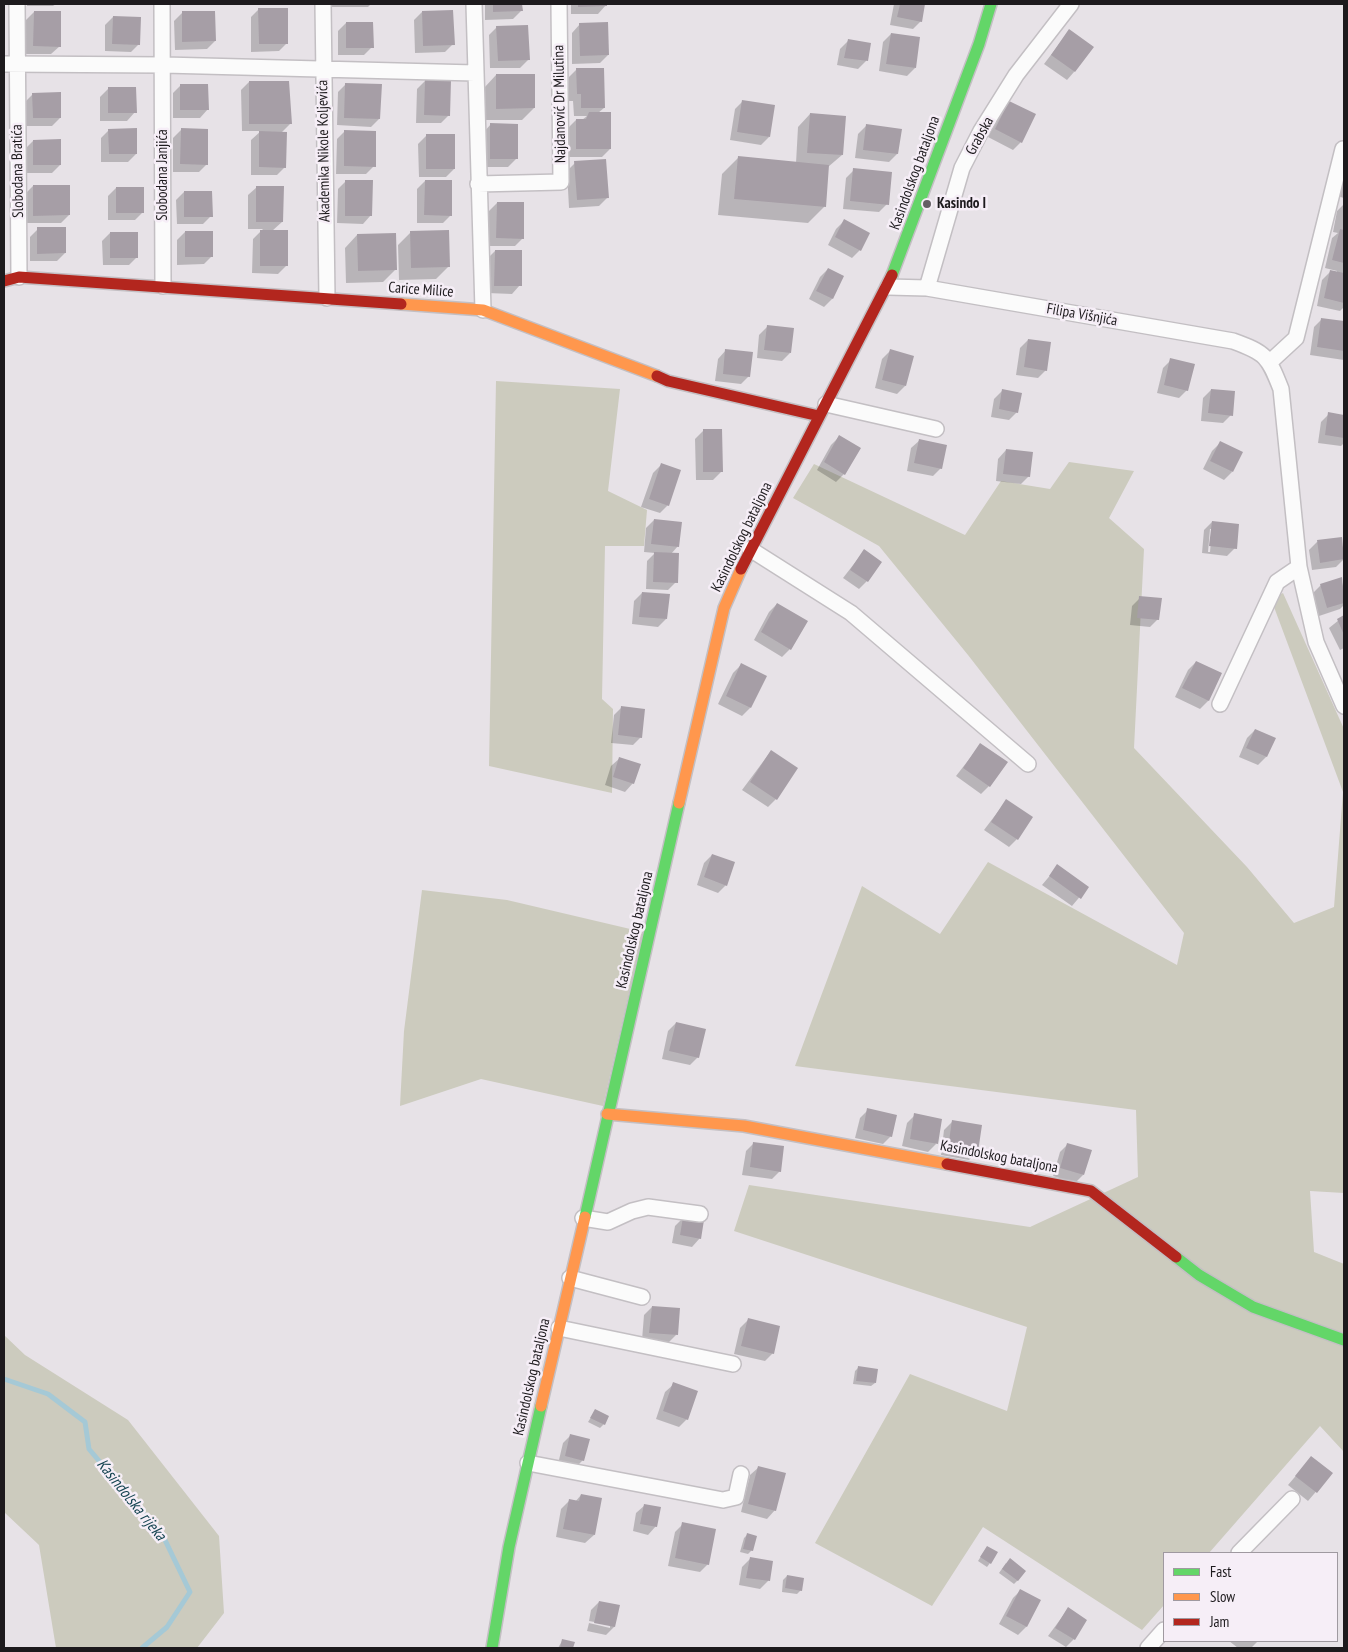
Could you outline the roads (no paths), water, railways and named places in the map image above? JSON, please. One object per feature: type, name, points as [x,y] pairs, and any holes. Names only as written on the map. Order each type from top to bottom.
[{"type":"street","name":"Slobodana Bratića","points":[[17,4],[10,64],[20,277]]},
{"type":"street","name":"Slobodana Janjića","points":[[162,4],[164,64],[163,286]]},
{"type":"street","name":"Akademika Nikole Koljevića","points":[[323,4],[327,298]]},
{"type":"street","points":[[474,4],[483,310]]},
{"type":"street","name":"Najdanović Dr Milutina","points":[[478,184],[561,182],[559,4]]},
{"type":"street","name":"Kasindolskog bataljona","points":[[492,1648],[509,1547],[724,608],[750,549],[888,287],[979,44],[992,4]]},
{"type":"street","name":"Grabska","points":[[927,288],[962,168],[981,131],[1016,75],[1071,4]]},
{"type":"street","points":[[10,64],[164,64],[475,73]]},
{"type":"street","points":[[1343,149],[1296,338],[1270,362],[1281,389],[1299,568],[1316,642],[1344,706]]},
{"type":"street","name":"Carice Milice","points":[[4,281],[20,277],[483,310],[595,350],[668,381],[823,410]]},
{"type":"street","name":"Filipa Višnjića","points":[[888,287],[927,288],[1232,341],[1257,350],[1270,362]]},
{"type":"street","points":[[823,410],[936,429]]},
{"type":"street","points":[[750,549],[851,613],[1028,764]]},
{"type":"street","points":[[1220,704],[1277,582],[1299,568]]},
{"type":"street","name":"Kasindolskog bataljona","points":[[607,1114],[744,1126],[1091,1191],[1199,1275],[1253,1307],[1344,1340]]},
{"type":"street","points":[[584,1218],[608,1222],[632,1211],[648,1207],[700,1214]]},
{"type":"street","points":[[570,1278],[642,1297]]},
{"type":"street","points":[[558,1328],[733,1364]]},
{"type":"street","points":[[528,1463],[724,1500],[736,1497],[741,1474]]},
{"type":"street","points":[[1240,1552],[1292,1499]]},
{"type":"street","points":[[1148,1648],[1163,1631]]},
{"type":"waterway","name":"Kasindolska rijeka","points":[[4,1379],[48,1394],[85,1422],[89,1449],[164,1538],[190,1592],[167,1627],[142,1648]]},
{"type":"place","name":"Kasindo I","points":[[927,204]]}]
